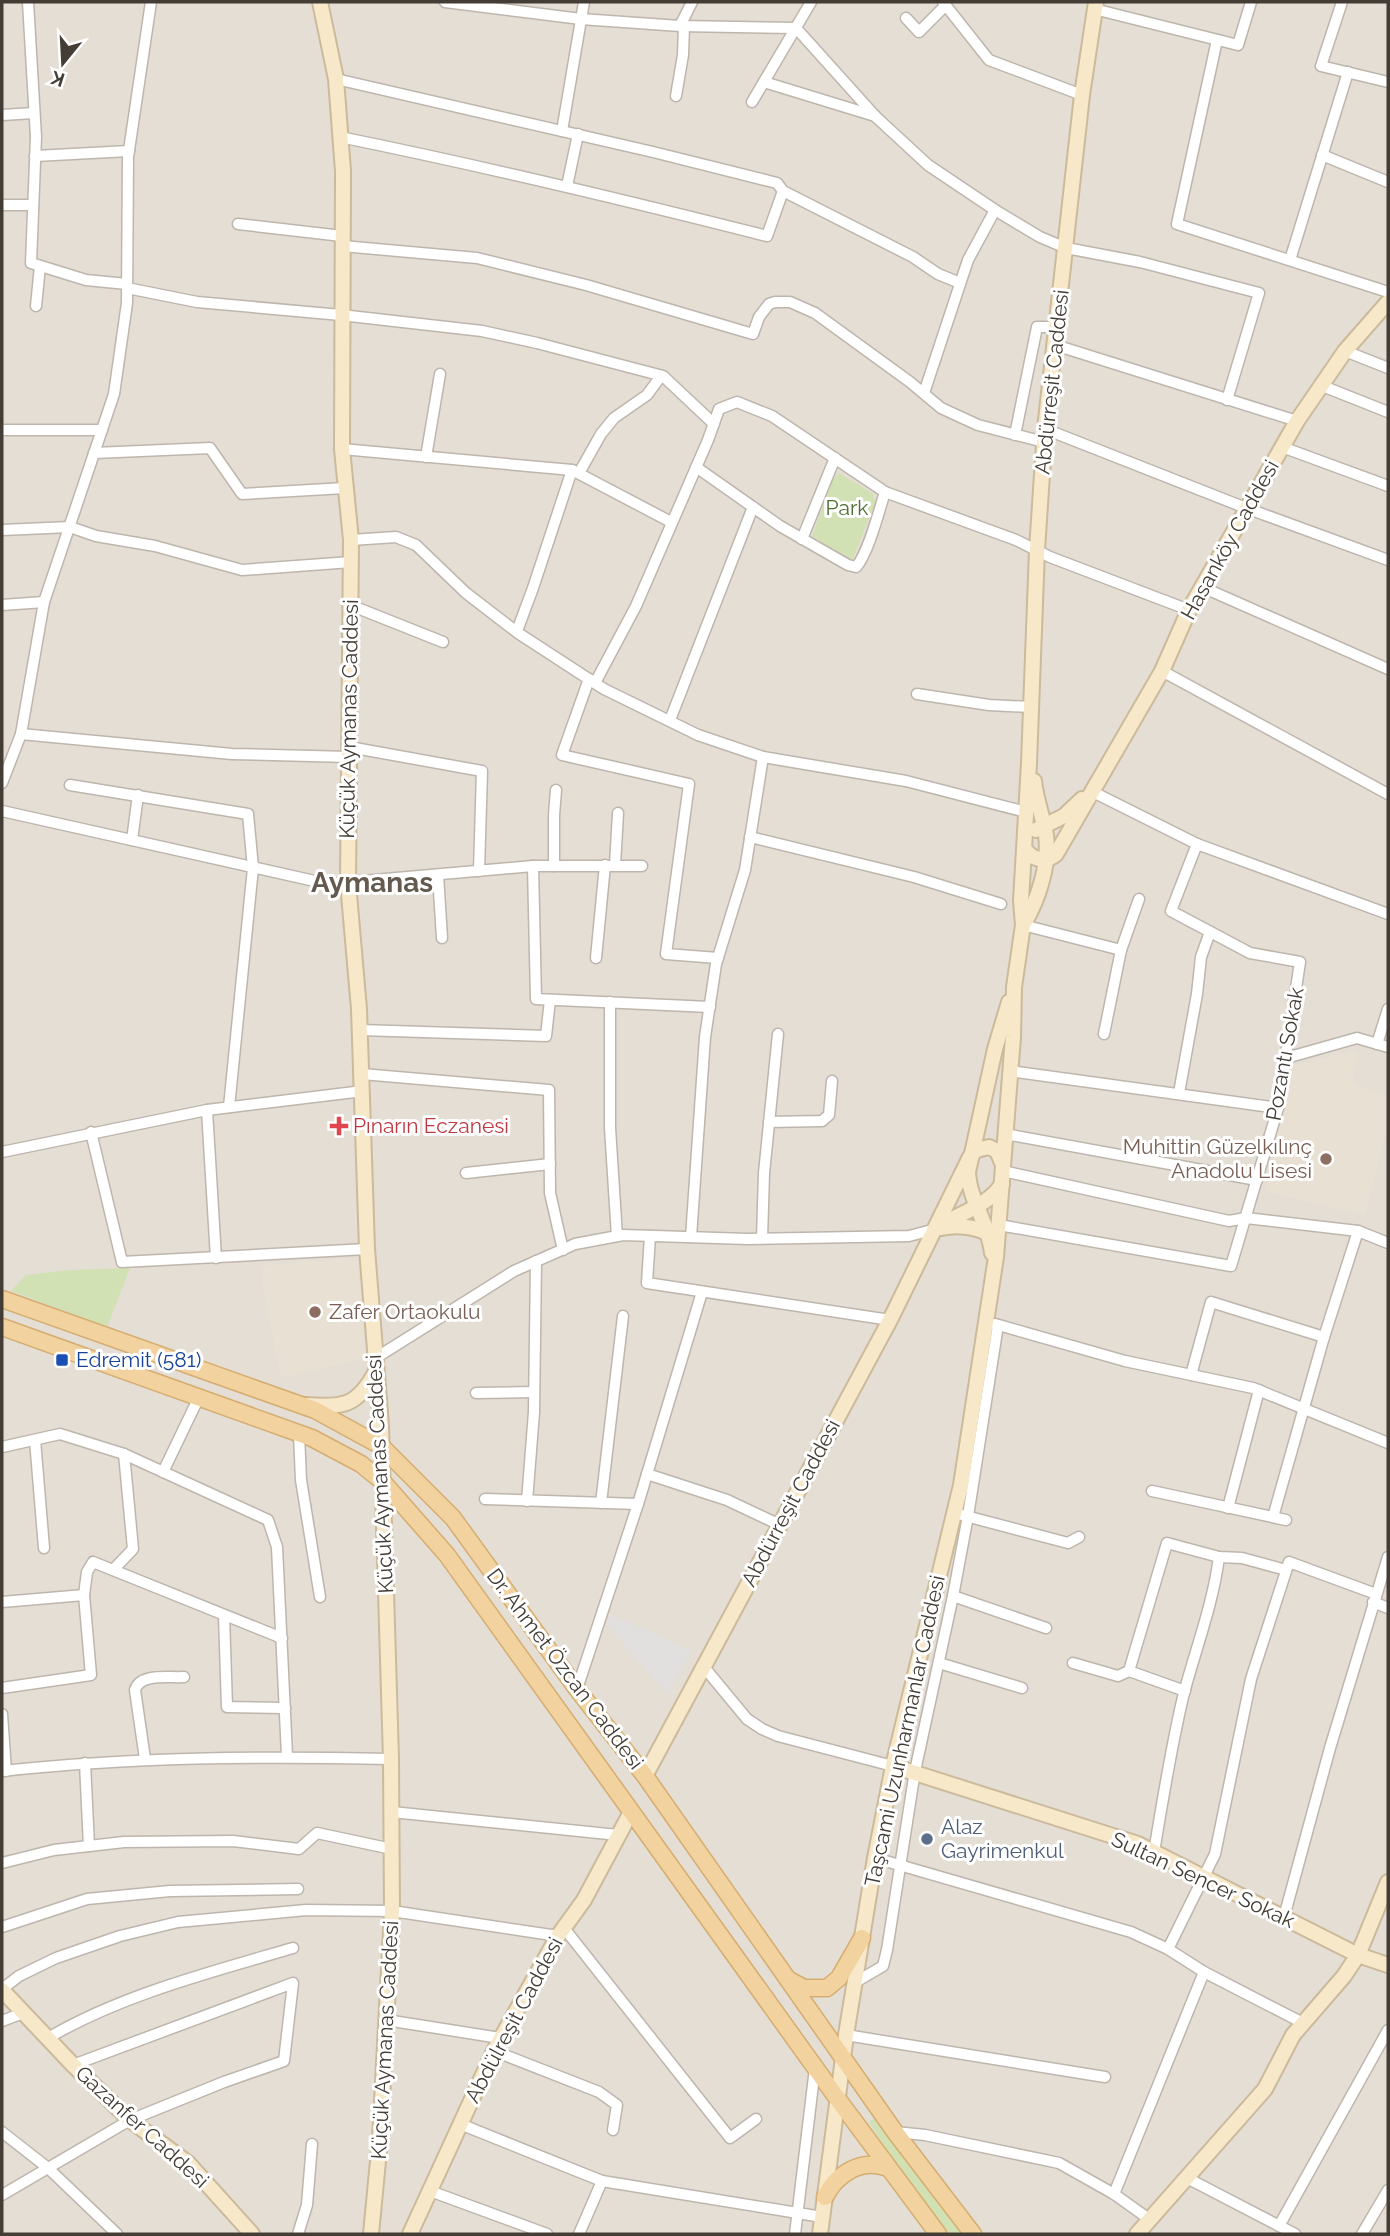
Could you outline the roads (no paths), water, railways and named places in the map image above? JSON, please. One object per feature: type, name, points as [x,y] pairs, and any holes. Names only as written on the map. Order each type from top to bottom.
[{"type":"main road","name":"Dr. Ahmet Özcan Caddesi","points":[[2,1299],[315,1410],[381,1446],[453,1518],[577,1689],[645,1776],[842,2059],[973,2234]]},
{"type":"main road","name":"Dr. Ahmet Özcan Caddesi","points":[[2,1327],[299,1434],[361,1464],[383,1482],[447,1555],[837,2098],[938,2234]]},
{"type":"main road","points":[[783,1976],[804,1988],[827,1988],[839,1978],[862,1938]]},
{"type":"main road","points":[[825,2197],[838,2179],[853,2168],[871,2164],[888,2168]]},
{"type":"street","points":[[28,2],[35,156],[31,263],[86,280],[197,302],[482,331],[537,342],[661,376],[714,424]]},
{"type":"street","points":[[2,783],[21,734],[44,602],[114,394],[127,303],[129,151],[150,2]]},
{"type":"street","name":"Küçük Aymanas Caddesi","points":[[320,2],[335,79],[343,172],[342,449],[351,540],[348,883],[360,1030],[367,1249],[383,1482],[391,1759],[392,1911],[380,2140],[371,2234]]},
{"type":"street","points":[[445,2],[581,19],[682,26],[796,29],[876,117],[928,165],[1040,237],[1066,248],[1140,262],[1259,293],[1227,400]]},
{"type":"street","points":[[562,131],[584,2]]},
{"type":"street","points":[[676,96],[683,54],[682,26],[692,2]]},
{"type":"street","points":[[752,102],[811,2]]},
{"type":"street","points":[[1095,5],[1238,45],[1251,2]]},
{"type":"street","points":[[1342,2],[1321,66],[1388,82]]},
{"type":"street","points":[[906,18],[919,32],[945,4],[989,60],[1082,95]]},
{"type":"street","name":"Abdürreşit Caddesi","points":[[1003,1173],[1014,988],[1023,925],[1021,901],[1025,845],[1032,807],[1029,763],[1030,707],[1044,435],[1082,95],[1095,5]]},
{"type":"street","points":[[1217,40],[1177,224],[1388,292]]},
{"type":"street","points":[[1290,260],[1348,72]]},
{"type":"street","points":[[335,79],[578,134],[777,183],[783,191],[913,257],[938,274],[960,283]]},
{"type":"street","points":[[764,82],[876,117]]},
{"type":"street","points":[[2,115],[34,113]]},
{"type":"street","points":[[567,186],[578,134]]},
{"type":"street","points":[[340,137],[567,186],[767,236],[783,191]]},
{"type":"street","points":[[35,156],[129,151]]},
{"type":"street","points":[[1322,155],[1388,182]]},
{"type":"street","points":[[2,205],[33,205]]},
{"type":"street","points":[[924,393],[968,260],[995,210]]},
{"type":"street","points":[[238,224],[342,241],[477,258],[586,285],[753,334],[759,317],[769,304],[790,302],[816,313],[941,408],[978,425],[1015,435],[1044,435],[1388,560]]},
{"type":"street","points":[[36,306],[40,266]]},
{"type":"street","name":"Hasanköy Caddesi","points":[[1051,857],[1079,815],[1162,671],[1189,610],[1297,421],[1345,351],[1388,302]]},
{"type":"street","points":[[1015,435],[1037,327],[1057,327]]},
{"type":"street","points":[[1055,345],[1297,421]]},
{"type":"street","points":[[1345,351],[1388,368]]},
{"type":"street","points":[[426,457],[440,374]]},
{"type":"street","points":[[517,631],[575,472],[614,418],[647,395],[661,376]]},
{"type":"street","points":[[1320,385],[1388,412]]},
{"type":"street","points":[[718,958],[666,954],[689,784],[562,755],[592,681],[636,606],[719,409],[737,402],[772,416],[885,492],[1016,540],[1189,610]]},
{"type":"street","points":[[2,430],[102,430]]},
{"type":"street","points":[[1282,447],[1388,486]]},
{"type":"street","points":[[94,453],[210,448],[242,494],[345,488]]},
{"type":"street","points":[[342,449],[575,472],[671,523]]},
{"type":"street","points":[[802,539],[835,458]]},
{"type":"street","points":[[696,467],[802,539],[856,567],[885,492]]},
{"type":"street","points":[[670,720],[753,508]]},
{"type":"street","points":[[2,530],[70,527],[96,536],[155,546],[242,570],[351,562]]},
{"type":"street","points":[[351,540],[396,537],[415,545],[466,593],[517,631],[592,681],[698,735],[763,757],[906,781],[1064,816]]},
{"type":"street","points":[[1202,587],[1388,669]]},
{"type":"street","points":[[2,605],[44,602]]},
{"type":"street","points":[[351,605],[443,642]]},
{"type":"street","points":[[1162,671],[1388,794]]},
{"type":"street","points":[[917,694],[989,705],[1030,707]]},
{"type":"street","points":[[21,734],[232,754],[349,752],[482,771],[479,871]]},
{"type":"street","points":[[691,1237],[705,1037],[718,958],[745,870],[763,757]]},
{"type":"street","points":[[70,785],[248,814],[253,868],[229,1107]]},
{"type":"street","points":[[554,866],[556,790]]},
{"type":"street","points":[[1091,791],[1197,844],[1388,914]]},
{"type":"street","name":"Hasanköy Caddesi","points":[[1025,845],[1032,832],[1064,816],[1091,791]]},
{"type":"street","points":[[132,840],[138,795]]},
{"type":"street","name":"Abdürreşit Caddesi","points":[[1023,925],[1051,857],[1046,845],[1044,826],[1032,807]]},
{"type":"street","points":[[2,811],[328,884],[533,866],[642,866]]},
{"type":"street","points":[[596,958],[618,813]]},
{"type":"street","points":[[750,837],[914,877],[1001,904]]},
{"type":"street","points":[[1179,1093],[1201,957],[1210,932],[1171,911],[1197,844]]},
{"type":"street","points":[[1025,845],[1032,856],[1051,857]]},
{"type":"street","points":[[533,866],[536,999],[710,1007]]},
{"type":"street","points":[[438,875],[442,938]]},
{"type":"street","points":[[1104,1034],[1121,950],[1139,899]]},
{"type":"street","points":[[1023,925],[1121,950]]},
{"type":"street","name":"Pozantı Sokak","points":[[994,1229],[1231,1266],[1278,1108],[1300,962],[1250,953],[1210,932]]},
{"type":"street","name":"Abdürreşit Caddesi","points":[[645,1776],[890,1320],[970,1157],[998,1035],[1014,988]]},
{"type":"street","points":[[360,1030],[546,1036],[550,1000]]},
{"type":"street","points":[[610,1002],[610,1128],[617,1236]]},
{"type":"street","points":[[1377,1044],[1388,1010]]},
{"type":"street","points":[[762,1238],[764,1173],[778,1034]]},
{"type":"street","points":[[1286,1058],[1357,1038],[1388,1047]]},
{"type":"street","points":[[1010,1071],[1278,1108]]},
{"type":"street","points":[[362,1074],[550,1090],[550,1193],[563,1250]]},
{"type":"street","points":[[769,1122],[822,1121],[829,1115],[832,1081]]},
{"type":"street","points":[[2,1152],[207,1110],[363,1091]]},
{"type":"street","points":[[207,1110],[216,1258]]},
{"type":"street","points":[[91,1132],[122,1262],[367,1249]]},
{"type":"street","points":[[1005,1134],[1257,1180]]},
{"type":"street","points":[[936,1229],[995,1195],[1003,1173],[998,1151],[989,1147],[976,1150],[970,1157]]},
{"type":"street","name":"Taşcami Uzunharmanlar Caddesi","points":[[970,1157],[968,1178],[978,1205],[994,1229]]},
{"type":"street","points":[[466,1173],[550,1164]]},
{"type":"street","points":[[1003,1173],[1230,1221],[1246,1218],[1358,1230],[1388,1243]]},
{"type":"street","name":"Taşcami Uzunharmanlar Caddesi","points":[[821,2234],[842,2059],[875,1858],[893,1766],[961,1515],[963,1471],[991,1323],[994,1229],[1003,1173]]},
{"type":"street","points":[[300,1405],[330,1407],[348,1404],[361,1395],[375,1365],[514,1270],[575,1244],[617,1236],[909,1236],[960,1225],[994,1229]]},
{"type":"street","points":[[1273,1517],[1324,1337],[1358,1230]]},
{"type":"street","points":[[650,1236],[647,1283],[890,1320]]},
{"type":"street","points":[[527,1501],[534,1392],[536,1261]]},
{"type":"street","points":[[577,1689],[638,1504],[702,1292]]},
{"type":"street","points":[[1191,1375],[1211,1302],[1324,1337]]},
{"type":"street","points":[[601,1503],[623,1316]]},
{"type":"street","points":[[991,1323],[1125,1361],[1259,1390],[1388,1443]]},
{"type":"street","points":[[1228,1507],[1259,1390]]},
{"type":"street","points":[[476,1393],[534,1392]]},
{"type":"street","points":[[163,1472],[199,1396]]},
{"type":"street","points":[[2,1447],[60,1434],[124,1454],[268,1520],[277,1547],[286,1756]]},
{"type":"street","points":[[299,1434],[301,1480],[320,1597]]},
{"type":"street","points":[[34,1440],[44,1548]]},
{"type":"street","points":[[113,1570],[133,1549],[124,1454]]},
{"type":"street","points":[[647,1474],[727,1500],[780,1525]]},
{"type":"street","points":[[1152,1491],[1286,1520]]},
{"type":"street","points":[[485,1499],[638,1504]]},
{"type":"street","points":[[853,1983],[883,1966],[887,1950],[915,1771],[953,1596],[961,1515],[1068,1543],[1079,1537]]},
{"type":"street","points":[[1129,1671],[1167,1543],[1219,1557],[1242,1558],[1286,1570]]},
{"type":"street","points":[[1154,1852],[1173,1742],[1216,1580],[1219,1557]]},
{"type":"street","points":[[1284,1917],[1330,1748],[1388,1557]]},
{"type":"street","points":[[2,1688],[91,1675],[84,1595],[87,1572],[93,1562],[282,1638]]},
{"type":"street","points":[[1168,1949],[1215,1854],[1251,1679],[1289,1562],[1374,1598],[1388,1608]]},
{"type":"street","points":[[2,1602],[84,1595]]},
{"type":"street","points":[[953,1596],[1046,1628]]},
{"type":"street","points":[[224,1616],[227,1707],[285,1708]]},
{"type":"street","points":[[939,1663],[1022,1688]]},
{"type":"street","points":[[1073,1663],[1118,1676],[1129,1671],[1185,1691]]},
{"type":"street","points":[[704,1667],[747,1719],[762,1729],[778,1736],[893,1766]]},
{"type":"street","points":[[145,1759],[136,1686],[149,1679],[184,1678]]},
{"type":"street","points":[[2,1714],[4,1771],[145,1759],[286,1756],[391,1759]]},
{"type":"street","points":[[85,1763],[89,1846]]},
{"type":"street","name":"Sultan Sencer Sokak","points":[[893,1766],[1125,1840],[1359,1955],[1388,1965]]},
{"type":"street","points":[[392,1812],[618,1835]]},
{"type":"street","name":"Abdülreşit Caddesi","points":[[410,2234],[497,2044],[561,1932],[584,1900],[631,1812]]},
{"type":"street","points":[[2,1863],[54,1850],[124,1842],[233,1841],[299,1849],[317,1833],[392,1849]]},
{"type":"street","points":[[875,1858],[1131,1933],[1168,1949],[1204,1972],[1303,2023]]},
{"type":"street","points":[[1137,2234],[1265,2089],[1293,2035],[1359,1955],[1388,1882]]},
{"type":"street","points":[[2,1927],[87,1899],[170,1891],[298,1889]]},
{"type":"street","points":[[2,1990],[19,1976],[56,1958],[120,1936],[178,1922],[306,1910],[392,1911],[561,1932],[730,2138],[756,2119]]},
{"type":"street","points":[[48,2038],[73,2024],[149,1994],[213,1971],[293,1948]]},
{"type":"street","points":[[1114,2194],[1204,1972]]},
{"type":"street","points":[[2,2195],[130,2120],[284,2061],[293,1983],[73,2065]]},
{"type":"street","name":"Gazanfer Caddesi","points":[[2,1990],[130,2120],[188,2163],[252,2234]]},
{"type":"street","points":[[2,2021],[23,2013]]},
{"type":"street","points":[[386,2020],[497,2044],[599,2092],[617,2105],[612,2130]]},
{"type":"street","points":[[1279,2226],[1388,2030]]},
{"type":"street","points":[[846,2035],[1105,2077]]},
{"type":"street","points":[[795,2234],[815,2065]]},
{"type":"street","points":[[460,2124],[602,2181],[822,2217]]},
{"type":"street","points":[[2,2132],[32,2153],[117,2234]]},
{"type":"street","points":[[895,2132],[925,2135],[1059,2163],[1114,2194],[1149,2219]]},
{"type":"street","points":[[298,2234],[307,2205],[312,2144]]},
{"type":"street","points":[[1187,2178],[1295,2234]]},
{"type":"street","points":[[579,2234],[602,2181]]},
{"type":"street","points":[[1362,2234],[1388,2190]]},
{"type":"street","points":[[430,2191],[547,2234]]},
{"type":"place","name":"Pınarın Eczanesi","points":[[339,1126]]},
{"type":"place","name":"Muhittin Güzelkılınç Anadolu Lisesi","points":[[1326,1159]]},
{"type":"place","name":"Zafer Ortaokulu","points":[[315,1312]]},
{"type":"place","name":"Edremit (581)","points":[[62,1360]]},
{"type":"place","name":"Alaz Gayrimenkul","points":[[927,1839]]},
{"type":"district","name":"Aymanas","points":[[372,882]]},
{"type":"park label","name":"Park","points":[[847,508]]}]
